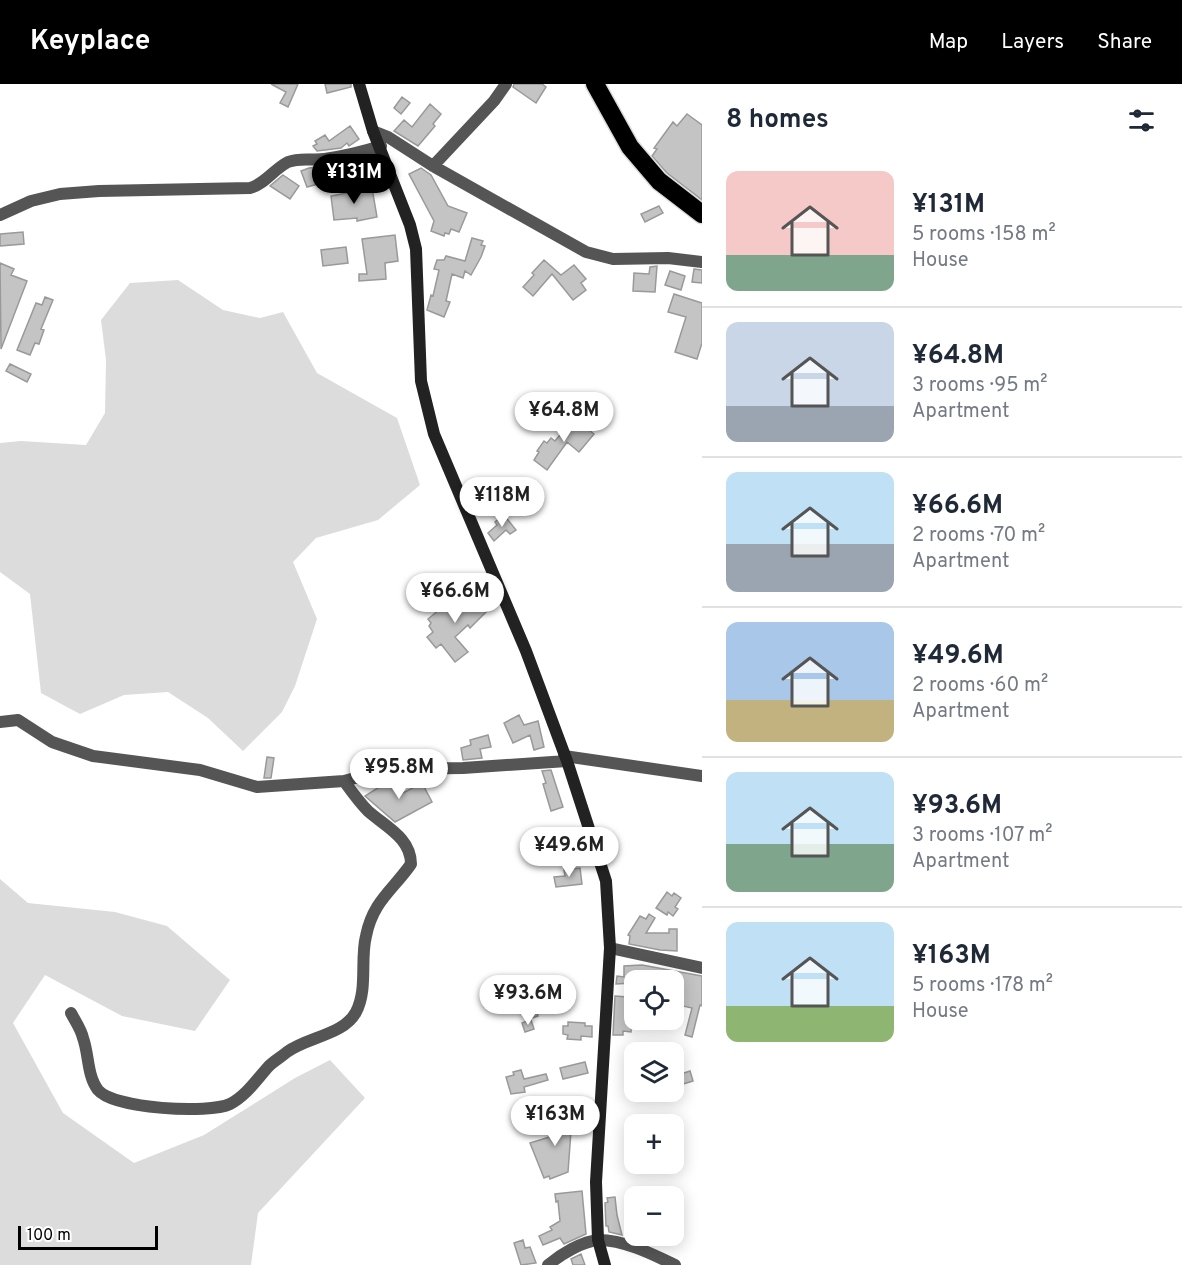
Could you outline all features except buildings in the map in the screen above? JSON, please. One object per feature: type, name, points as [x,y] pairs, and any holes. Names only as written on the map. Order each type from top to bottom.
[{"type":"highway","points":[[595,84],[630,147],[659,181],[702,214]]},
{"type":"street","points":[[359,84],[373,131],[410,225],[416,249],[421,381],[434,434],[525,651],[565,758],[606,881],[610,948],[596,1182],[598,1240],[605,1265]]},
{"type":"street","points":[[432,166],[494,101],[506,84]]},
{"type":"street","points":[[373,131],[388,137],[432,166],[586,252],[613,259],[668,258],[702,262]]},
{"type":"street","points":[[0,215],[31,201],[60,194],[250,188],[258,186],[289,162],[355,154],[381,147]]},
{"type":"street","points":[[0,722],[18,720],[52,742],[93,756],[200,770],[257,787],[344,781],[388,769],[463,768],[565,758],[702,776]]},
{"type":"street","points":[[71,1013],[83,1036],[92,1080],[106,1097],[128,1104],[167,1108],[219,1108],[231,1104],[249,1089],[270,1065],[295,1046],[335,1031],[348,1022],[356,1011],[361,995],[365,938],[369,922],[378,903],[411,864],[411,853],[402,838],[367,810],[344,781]]},
{"type":"street","points":[[610,948],[702,968]]},
{"type":"street","points":[[548,1265],[562,1253],[598,1240],[623,1244],[675,1265]]},
{"type":"shaded area","points":[[178,280],[223,310],[260,318],[283,312],[317,373],[397,418],[420,485],[378,520],[316,538],[293,562],[317,619],[295,686],[282,712],[243,751],[208,718],[168,692],[124,695],[80,714],[41,693],[30,594],[0,572],[0,443],[21,441],[86,445],[105,413],[106,360],[101,320],[130,283]]},
{"type":"shaded area","points":[[0,879],[28,903],[115,912],[167,926],[230,980],[195,1031],[122,1016],[45,975],[13,1023],[63,1113],[134,1163],[204,1135],[295,1078],[330,1060],[365,1098],[258,1213],[251,1265],[0,1265]]}]
